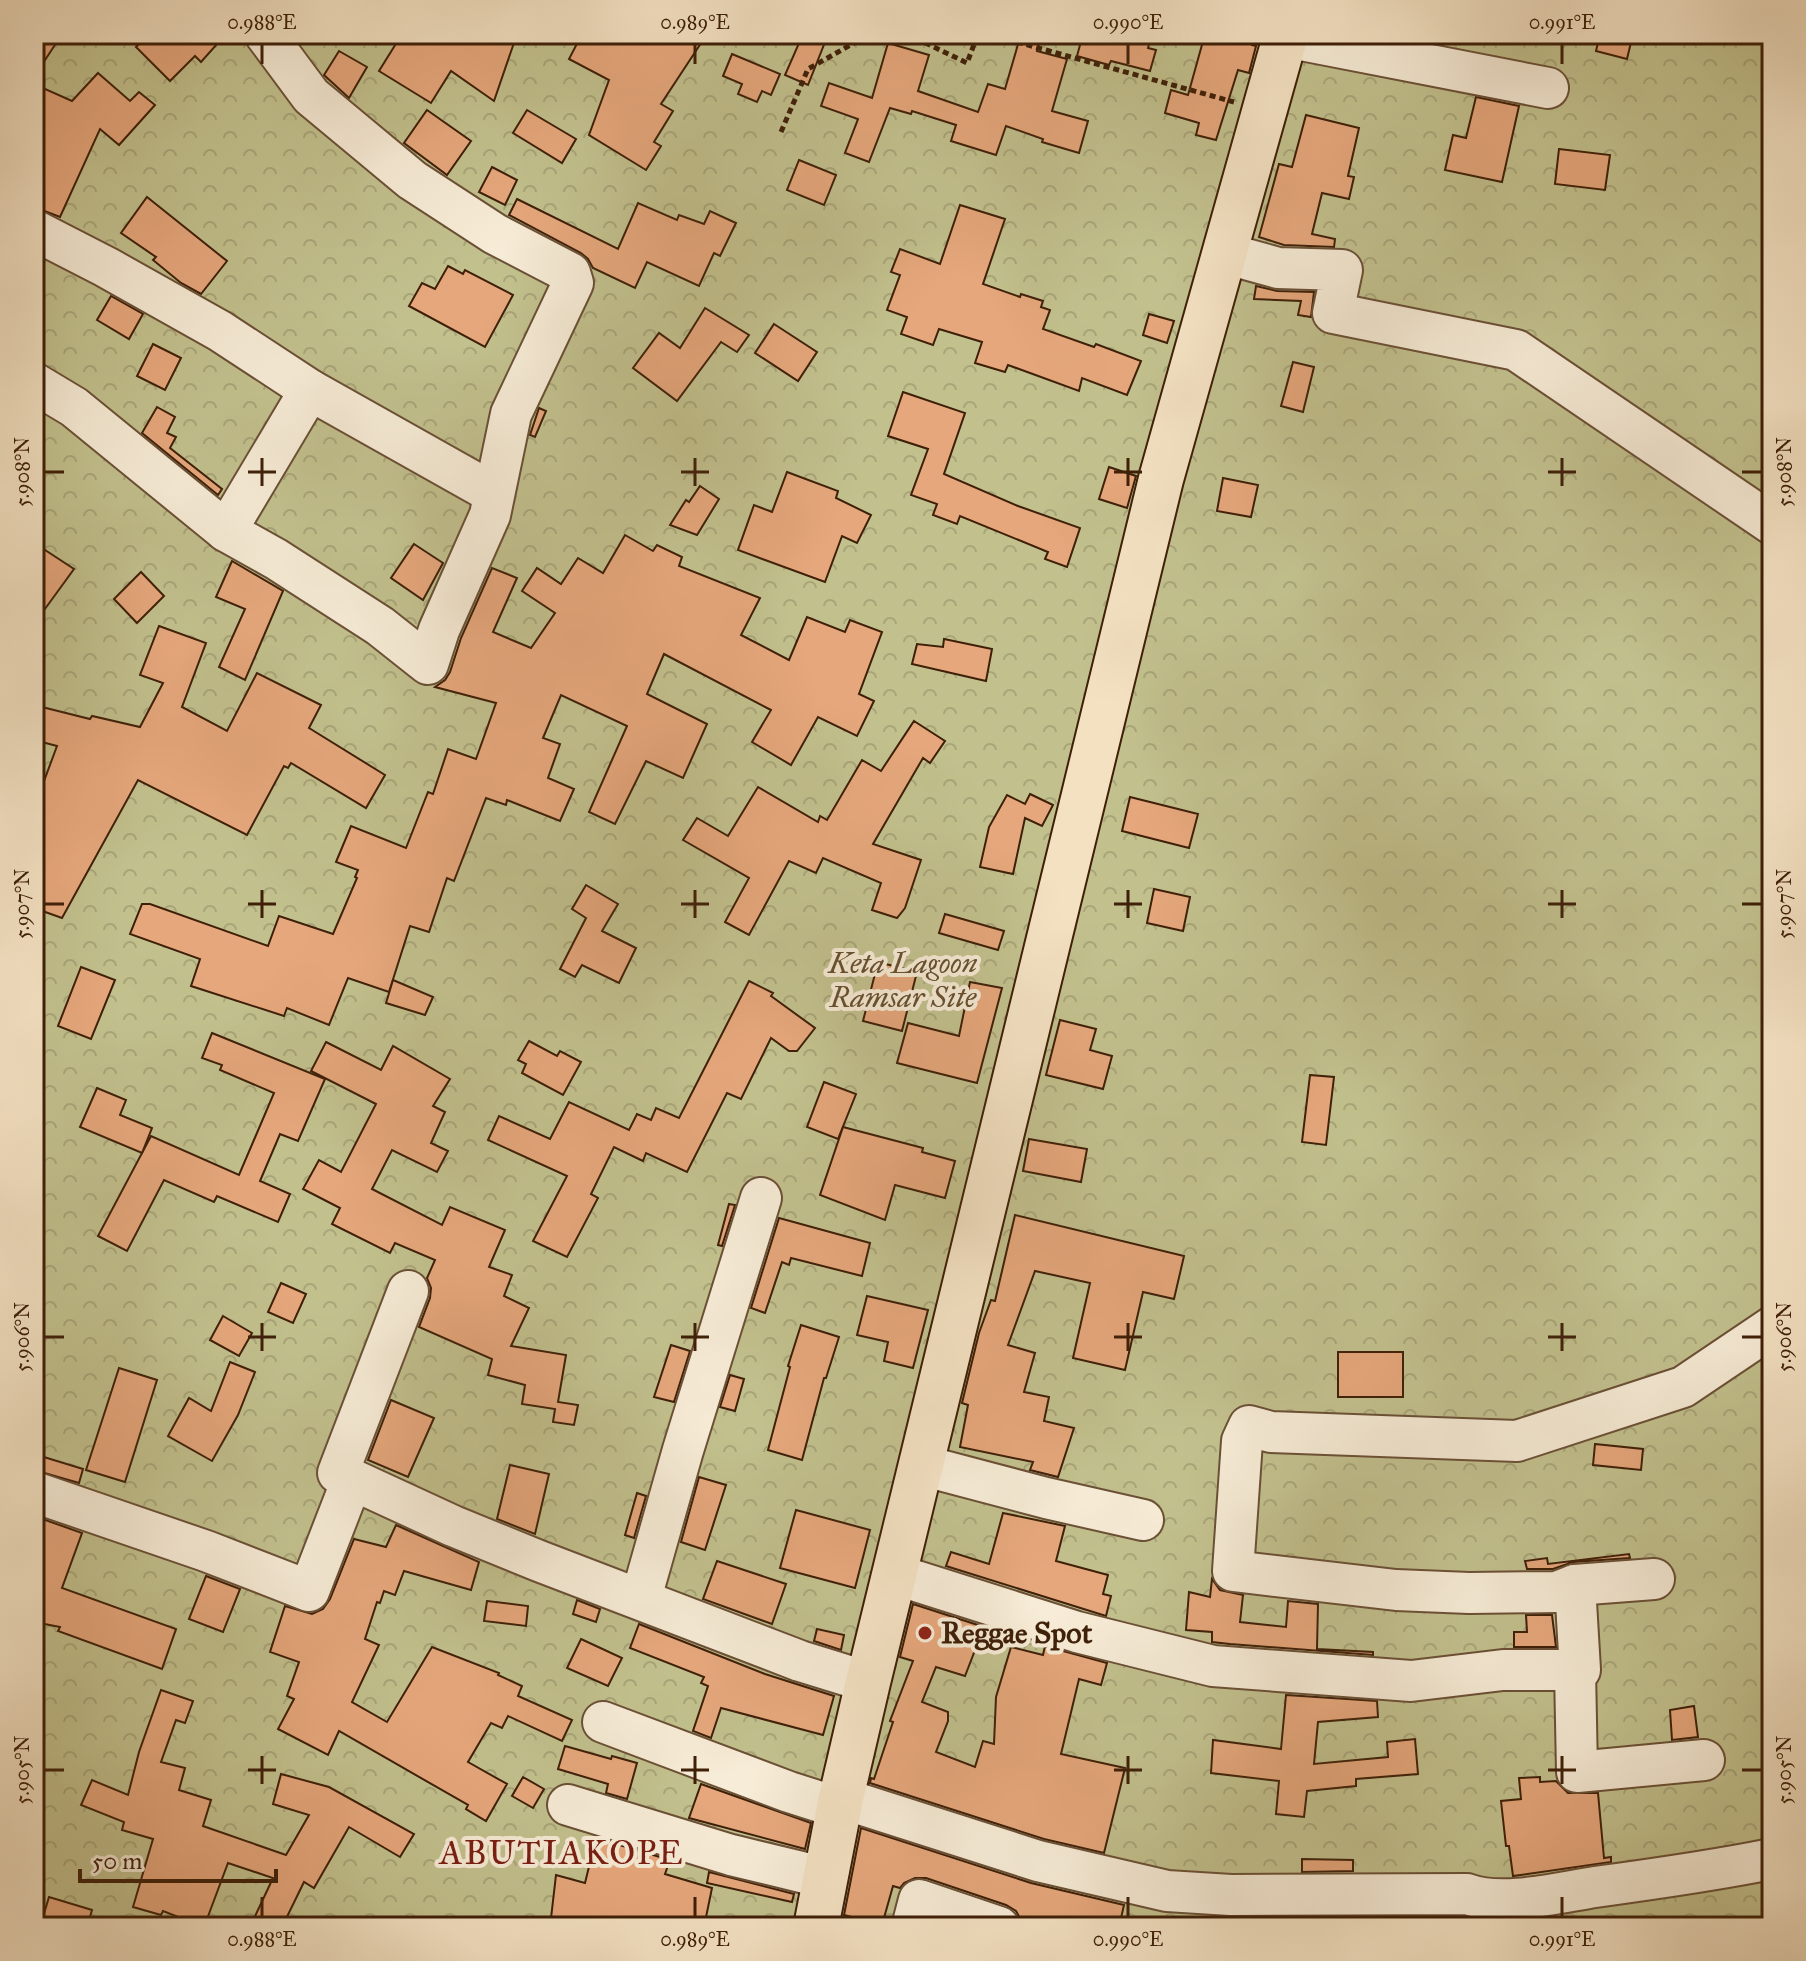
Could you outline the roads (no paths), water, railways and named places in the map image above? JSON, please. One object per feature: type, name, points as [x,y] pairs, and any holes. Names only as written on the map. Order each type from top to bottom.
[{"type":"main road","points":[[816,1927],[868,1682],[1161,479],[1286,35]]},
{"type":"street","points":[[34,383],[74,407],[226,531],[276,559],[380,626],[428,664],[439,630],[490,515],[511,414],[573,283],[570,273],[495,234],[412,180],[311,96],[265,34]]},
{"type":"street","points":[[1286,35],[1548,88]]},
{"type":"street","points":[[34,230],[220,331],[310,390],[493,493]]},
{"type":"street","points":[[1224,253],[1278,268],[1342,270],[1333,313],[1516,350],[1772,524]]},
{"type":"street","points":[[226,531],[310,390]]},
{"type":"street","points":[[641,1598],[761,1198]]},
{"type":"street","points":[[408,1291],[338,1473],[453,1526],[800,1661],[868,1682]]},
{"type":"street","points":[[1654,1579],[1575,1585],[1557,1592],[1454,1593],[1396,1590],[1233,1571],[1242,1441],[1249,1426],[1271,1432],[1517,1441],[1683,1387],[1772,1327]]},
{"type":"street","points":[[921,1465],[1143,1520]]},
{"type":"street","points":[[34,1492],[206,1551],[309,1591],[352,1480]]},
{"type":"street","points":[[894,1574],[1077,1632],[1213,1666],[1411,1681],[1503,1670],[1580,1670],[1575,1585]]},
{"type":"street","points":[[1575,1670],[1577,1772],[1704,1760]]},
{"type":"street","points":[[603,1722],[789,1792],[840,1803],[1038,1861],[1167,1891],[1231,1895],[1467,1894],[1483,1900],[1708,1872],[1771,1859]]},
{"type":"street","points":[[568,1805],[731,1855],[826,1878]]},
{"type":"street","points":[[912,1927],[919,1900],[999,1927]]},
{"type":"place","name":"Reggae Spot","points":[[925,1633]]},
{"type":"district","name":"ABUTIAKOPE","points":[[562,1852]]},
{"type":"park label","name":"Keta Lagoon Ramsar Site","points":[[903,980]]}]
